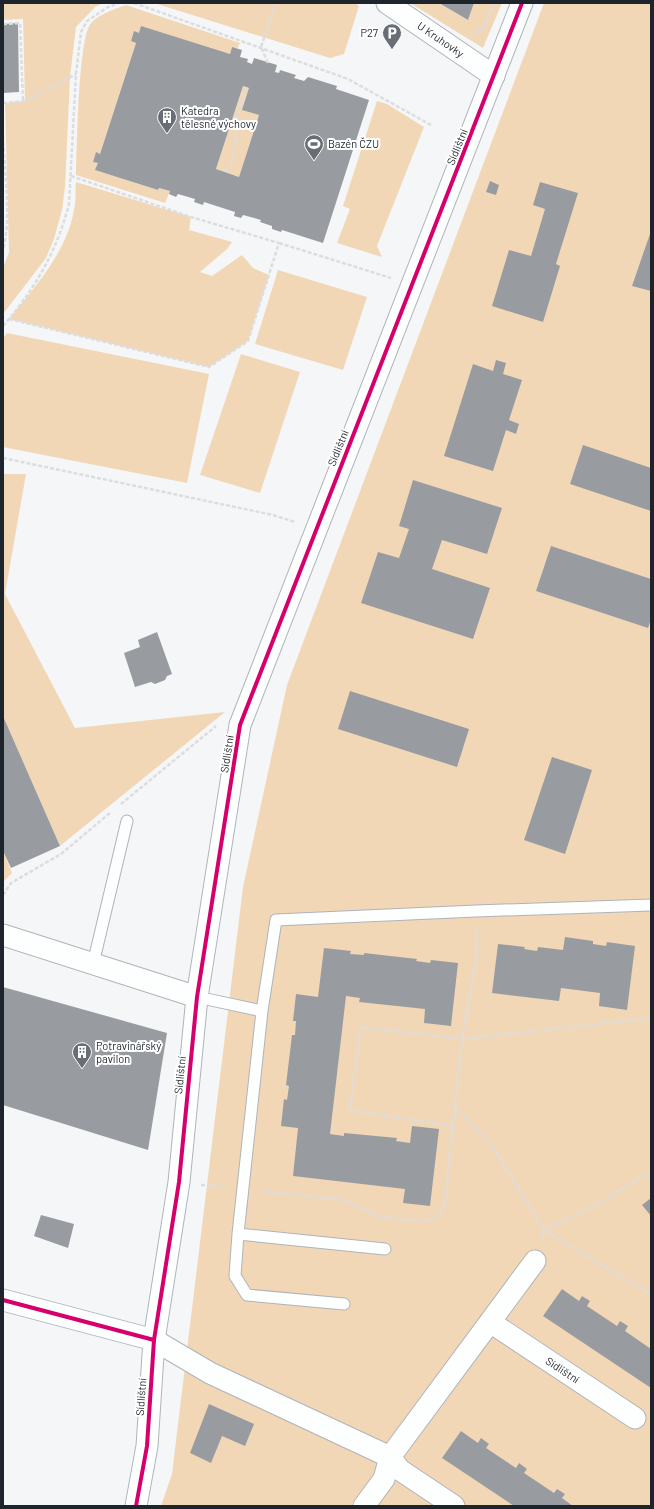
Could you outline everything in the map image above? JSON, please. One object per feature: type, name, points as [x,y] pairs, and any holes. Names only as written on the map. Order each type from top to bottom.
[{"type":"street","name":"U Kruhovky","points":[[387,3],[494,76]]},
{"type":"street","name":"Sídlištní","points":[[136,1506],[147,1446],[154,1340],[179,1182],[197,997],[240,725],[522,3]]},
{"type":"street","points":[[3,935],[197,997]]},
{"type":"street","points":[[364,1506],[384,1478],[390,1457],[535,1261]]},
{"type":"street","points":[[3,1300],[154,1340],[210,1373],[390,1457],[400,1470],[454,1506]]},
{"type":"street","name":"Sídlištní","points":[[490,1322],[635,1418]]},
{"type":"lane","points":[[93,964],[127,821]]},
{"type":"lane","points":[[344,1304],[247,1295],[235,1276],[238,1234],[262,1011],[276,920],[476,911],[651,906]]},
{"type":"lane","points":[[197,997],[262,1011]]},
{"type":"lane","points":[[238,1234],[385,1249]]},
{"type":"path","points":[[3,326],[45,269],[57,245],[69,204],[76,74],[81,32],[87,21],[108,7],[119,3]]},
{"type":"path","points":[[134,3],[348,79],[431,125]]},
{"type":"path","points":[[268,63],[261,47],[276,3]]},
{"type":"path","points":[[3,24],[20,23],[22,101]]},
{"type":"path","points":[[3,104],[22,101],[76,74]]},
{"type":"path","points":[[225,171],[229,168],[233,155],[237,119],[247,87]]},
{"type":"path","points":[[3,136],[6,207],[5,241],[3,249]]},
{"type":"path","points":[[71,176],[192,217],[412,285]]},
{"type":"path","points":[[9,319],[209,367],[248,341],[279,243]]},
{"type":"path","points":[[3,458],[273,515],[316,529]]},
{"type":"path","points":[[179,1182],[344,1200],[382,1217],[421,1221],[433,1219],[442,1213],[445,1200],[462,1039],[477,955],[476,911]]},
{"type":"path","points":[[453,1126],[350,1110],[361,1027],[462,1039],[651,1018]]},
{"type":"path","points":[[454,1108],[490,1142],[544,1230],[651,1294]]},
{"type":"path","points":[[535,1261],[544,1230],[594,1206],[651,1172]]},
{"type":"shaded area","points":[[3,3],[103,3],[95,7],[76,27],[70,77],[65,187],[62,210],[54,239],[46,258],[3,314],[3,268],[9,252],[5,103],[25,101],[23,19],[3,20]]},
{"type":"shaded area","points":[[154,3],[355,3],[359,6],[344,54],[330,58]]},
{"type":"shaded area","points":[[410,3],[439,3],[468,20],[474,3],[502,3],[483,48]]},
{"type":"shaded area","points":[[544,3],[651,4],[651,1506],[161,1506],[172,1474],[243,887],[287,685]]},
{"type":"shaded area","points":[[126,5],[240,43],[237,49],[232,47],[230,54],[134,32],[131,41],[136,43],[100,154],[96,153],[93,162],[98,163],[96,170],[158,190],[159,188],[170,191],[165,203],[76,175],[79,95],[83,49],[87,33],[91,23],[98,17]]},
{"type":"shaded area","points":[[243,86],[249,88],[259,115],[239,177],[216,169]]},
{"type":"shaded area","points":[[377,101],[387,104],[424,127],[377,246],[382,257],[337,243],[350,209],[343,206]]},
{"type":"shaded area","points":[[76,182],[191,217],[189,230],[232,242],[227,249],[200,272],[212,276],[242,255],[253,268],[269,275],[248,341],[209,367],[9,319],[41,279],[59,251],[72,221],[75,204]]},
{"type":"shaded area","points":[[278,270],[367,297],[343,370],[255,344]]},
{"type":"shaded area","points":[[7,333],[209,374],[187,483],[3,447],[3,338]]},
{"type":"shaded area","points":[[241,354],[300,372],[260,493],[200,475]]},
{"type":"shaded area","points":[[3,474],[26,474],[5,594],[75,728],[225,712],[60,846],[3,716]]},
{"type":"shaded area","points":[[3,851],[12,873],[3,882]]},
{"type":"building","points":[[439,3],[474,3],[468,20]]},
{"type":"building","points":[[18,23],[19,92],[3,93],[3,24]]},
{"type":"building","name":"Katedra tělesné výchovy","points":[[141,26],[230,54],[232,47],[242,50],[240,57],[248,59],[247,62],[252,64],[254,58],[277,65],[275,72],[279,73],[280,70],[296,75],[294,78],[304,81],[308,77],[337,86],[336,89],[369,100],[323,243],[282,230],[281,232],[272,229],[272,226],[260,222],[261,220],[243,215],[241,218],[234,216],[235,212],[204,202],[203,205],[194,202],[195,199],[178,194],[176,197],[169,194],[170,191],[159,188],[158,190],[95,170],[98,163],[93,162],[96,152],[100,154],[136,43],[131,41],[134,31],[139,33]],"holes":[[[243,86],[249,88],[242,110],[259,115],[239,177],[216,169]]]},
{"type":"building","points":[[490,181],[499,185],[496,195],[486,192]]},
{"type":"building","points":[[540,182],[578,193],[556,264],[560,266],[543,322],[492,306],[509,250],[531,256],[545,209],[533,205]]},
{"type":"building","points":[[651,231],[651,291],[632,286]]},
{"type":"building","points":[[496,360],[506,363],[503,374],[522,380],[509,420],[519,424],[516,434],[506,430],[493,471],[444,456],[473,364],[493,371]]},
{"type":"building","points":[[583,445],[651,468],[651,511],[570,484]]},
{"type":"building","points":[[413,480],[502,508],[487,554],[442,540],[432,569],[490,588],[473,639],[361,603],[378,552],[399,558],[409,529],[399,526]]},
{"type":"building","points":[[551,546],[651,579],[651,619],[648,628],[536,591]]},
{"type":"building","points":[[157,632],[172,674],[167,676],[165,680],[155,684],[151,682],[135,687],[124,653],[140,647],[138,640]]},
{"type":"building","points":[[350,691],[469,729],[457,767],[338,729]]},
{"type":"building","points":[[3,716],[60,846],[11,868],[3,851]]},
{"type":"building","points":[[552,757],[592,770],[565,854],[524,840]]},
{"type":"building","points":[[565,937],[593,941],[593,944],[606,946],[607,942],[635,946],[627,1010],[599,1006],[600,993],[561,988],[559,1001],[492,993],[498,944],[525,947],[524,949],[537,951],[538,947],[563,950]]},
{"type":"building","points":[[324,948],[351,951],[350,954],[364,955],[364,953],[417,959],[416,961],[430,963],[431,960],[458,963],[451,1026],[424,1023],[425,1009],[359,1002],[360,998],[346,996],[330,1134],[344,1136],[344,1133],[397,1138],[396,1141],[410,1143],[412,1126],[439,1129],[430,1206],[403,1203],[405,1189],[293,1176],[298,1128],[281,1126],[284,1099],[287,1100],[289,1086],[286,1085],[292,1035],[295,1035],[296,1021],[293,1021],[296,994],[318,997]]},
{"type":"building","name":"Potravinářský pavilon","points":[[3,987],[167,1033],[148,1150],[3,1105]]},
{"type":"building","points":[[651,1198],[651,1216],[642,1205]]},
{"type":"building","points":[[41,1215],[74,1224],[68,1248],[34,1236]]},
{"type":"building","points":[[562,1289],[579,1301],[582,1296],[590,1301],[587,1306],[617,1326],[620,1321],[628,1326],[625,1331],[651,1349],[651,1388],[543,1316]]},
{"type":"building","points":[[209,1404],[254,1424],[245,1446],[222,1436],[211,1463],[190,1453]]},
{"type":"building","points":[[461,1431],[478,1443],[481,1438],[489,1444],[486,1448],[516,1468],[519,1463],[527,1469],[524,1473],[554,1493],[557,1489],[565,1494],[562,1498],[573,1506],[514,1506],[442,1458]]},
{"type":"cycle path","points":[[136,1506],[147,1446],[154,1340],[179,1182],[197,997],[240,725],[522,3]]},
{"type":"cycle path","points":[[3,1300],[154,1340]]},
{"type":"place","name":"P27","points":[[392,50]]},
{"type":"place","name":"Katedra tělesné výchovy","points":[[167,134]]},
{"type":"place","name":"Bazén ČZU","points":[[314,161]]},
{"type":"place","name":"Potravinářský pavilon","points":[[82,1069]]}]
